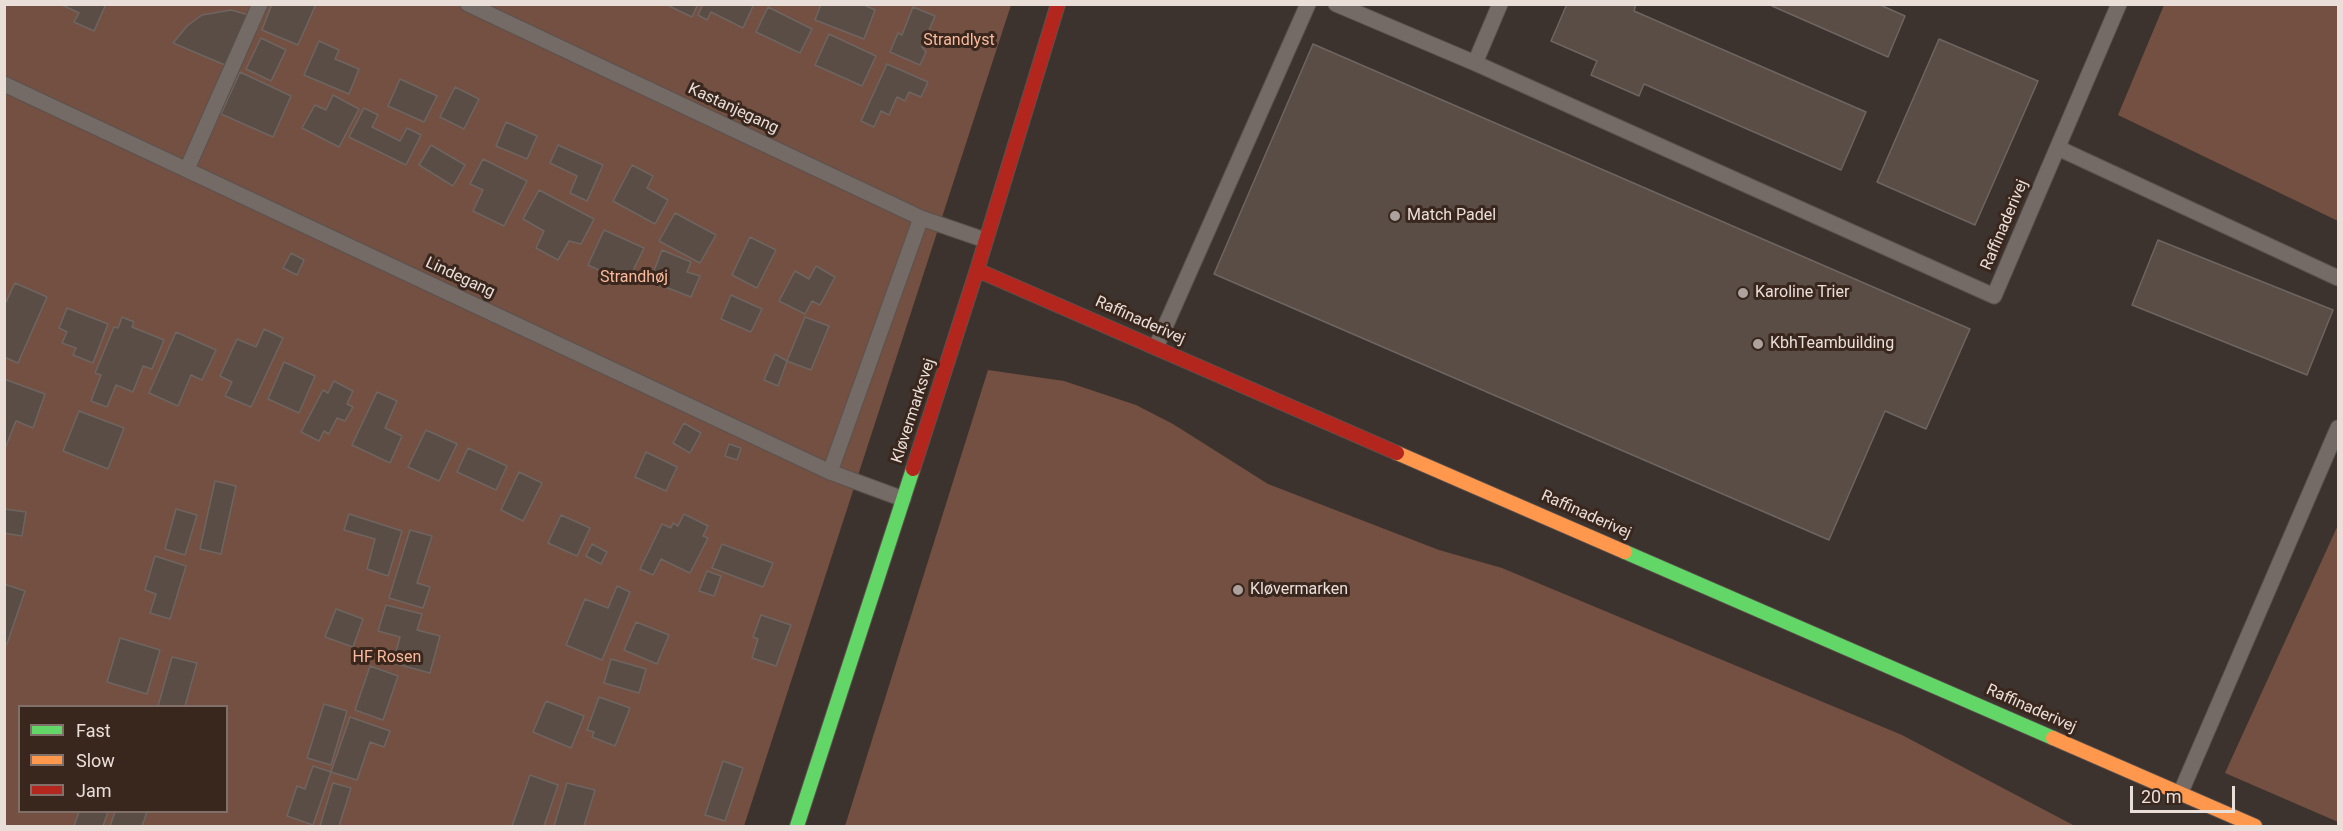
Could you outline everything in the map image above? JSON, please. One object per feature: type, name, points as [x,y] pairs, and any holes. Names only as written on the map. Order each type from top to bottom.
[{"type":"street","name":"Kløvermarksvej","points":[[797,826],[977,270],[984,240],[1058,4]]},
{"type":"street","name":"Raffinaderivej","points":[[977,270],[2254,826]]},
{"type":"lane","points":[[187,169],[260,4]]},
{"type":"lane","name":"Kastanjegang","points":[[468,4],[921,218],[984,240]]},
{"type":"lane","points":[[1156,347],[1308,4]]},
{"type":"lane","points":[[1336,4],[1474,63],[1500,4]]},
{"type":"lane","name":"Raffinaderivej","points":[[1474,63],[1994,296],[2119,4]]},
{"type":"lane","name":"Lindegang","points":[[4,84],[830,472],[903,499]]},
{"type":"lane","points":[[2058,148],[2338,278]]},
{"type":"lane","points":[[830,472],[921,218]]},
{"type":"lane","points":[[2180,794],[2338,428]]},
{"type":"green space","name":"Strandhøj","points":[[5,5],[1011,5],[744,826],[5,826]]},
{"type":"green space","points":[[2164,5],[2338,5],[2338,221],[2118,115]]},
{"type":"green space","name":"Kløvermarken","points":[[988,370],[1064,381],[1136,405],[1173,424],[1268,484],[1439,550],[1502,568],[1902,735],[2075,826],[845,826]]},
{"type":"green space","points":[[2338,525],[2338,822],[2225,773]]},
{"type":"building","points":[[60,4],[106,4],[94,31],[74,22],[79,13]]},
{"type":"building","points":[[272,4],[316,4],[298,45],[262,30]]},
{"type":"building","points":[[665,4],[698,4],[692,17]]},
{"type":"building","points":[[703,4],[754,4],[743,28],[711,12],[707,20],[698,15]]},
{"type":"building","points":[[821,4],[862,4],[875,10],[864,39],[815,20]]},
{"type":"building","points":[[1567,4],[1636,4],[1634,11],[1866,112],[1841,170],[1644,84],[1639,96],[1591,75],[1597,61],[1551,41]]},
{"type":"building","points":[[1773,4],[1878,4],[1905,16],[1888,57],[1772,6]]},
{"type":"building","points":[[768,7],[812,29],[800,53],[756,32]]},
{"type":"building","points":[[913,7],[935,16],[922,47],[926,52],[920,65],[890,52],[898,33],[902,35]]},
{"type":"building","points":[[231,10],[249,15],[225,65],[173,43],[187,26],[202,15]]},
{"type":"building","points":[[829,34],[876,56],[862,86],[815,65]]},
{"type":"building","points":[[261,38],[286,50],[271,81],[246,69]]},
{"type":"building","points":[[1939,39],[2038,81],[1975,225],[1877,182]]},
{"type":"building","points":[[319,41],[339,50],[335,59],[359,69],[349,94],[304,75]]},
{"type":"building","points":[[1313,44],[1970,329],[1926,429],[1885,411],[1829,540],[1214,274]]},
{"type":"building","points":[[887,64],[928,82],[921,97],[909,92],[905,101],[897,97],[889,115],[881,111],[874,127],[861,121]]},
{"type":"building","points":[[240,72],[291,96],[273,137],[221,114]]},
{"type":"building","points":[[400,79],[437,96],[424,122],[388,106]]},
{"type":"building","points":[[455,87],[479,99],[464,129],[440,117]]},
{"type":"building","points":[[333,95],[359,109],[339,147],[302,128],[315,105],[326,110]]},
{"type":"building","points":[[364,108],[378,115],[372,127],[400,141],[407,128],[421,135],[406,165],[349,137]]},
{"type":"building","points":[[506,122],[537,136],[527,159],[496,146]]},
{"type":"building","points":[[431,145],[465,165],[453,186],[419,165]]},
{"type":"building","points":[[558,145],[603,165],[587,201],[570,193],[577,176],[550,163]]},
{"type":"building","points":[[483,159],[527,181],[504,226],[473,211],[483,190],[470,184]]},
{"type":"building","points":[[632,165],[653,176],[647,188],[668,200],[655,224],[613,201]]},
{"type":"building","points":[[539,190],[594,219],[581,244],[569,241],[558,260],[536,248],[544,231],[523,219]]},
{"type":"building","points":[[675,213],[716,235],[700,263],[659,241]]},
{"type":"building","points":[[604,230],[644,248],[627,283],[588,265]]},
{"type":"building","points":[[750,237],[776,250],[757,288],[732,275]]},
{"type":"building","points":[[2158,240],[2333,310],[2307,375],[2132,305]]},
{"type":"building","points":[[662,250],[691,262],[687,272],[700,276],[691,297],[650,281]]},
{"type":"building","points":[[291,253],[304,260],[297,275],[283,268]]},
{"type":"building","points":[[816,266],[835,277],[820,305],[812,301],[805,314],[779,301],[795,271],[809,279]]},
{"type":"building","points":[[15,283],[47,297],[18,363],[4,357],[4,306]]},
{"type":"building","points":[[731,295],[762,309],[751,332],[721,319]]},
{"type":"building","points":[[67,308],[108,324],[93,363],[73,355],[76,348],[62,343],[67,332],[59,328]]},
{"type":"building","points":[[122,317],[134,322],[132,327],[164,340],[152,369],[143,366],[133,392],[116,385],[107,407],[91,401],[101,375],[95,373],[114,327],[118,328]]},
{"type":"building","points":[[805,317],[829,326],[811,370],[787,361]]},
{"type":"building","points":[[264,329],[283,338],[251,407],[225,396],[232,382],[220,376],[237,339],[256,347]]},
{"type":"building","points":[[176,332],[216,350],[202,380],[191,375],[178,406],[149,393]]},
{"type":"building","points":[[775,354],[787,361],[778,386],[764,380]]},
{"type":"building","points":[[284,362],[315,376],[299,413],[268,399]]},
{"type":"building","points":[[4,379],[45,394],[33,428],[16,421],[6,446],[4,445]]},
{"type":"building","points":[[334,381],[353,391],[347,404],[353,407],[345,421],[337,418],[329,434],[324,431],[319,441],[301,432],[323,390],[328,393]]},
{"type":"building","points":[[377,392],[397,401],[385,428],[402,436],[390,463],[352,445]]},
{"type":"building","points":[[79,411],[124,428],[108,469],[63,451]]},
{"type":"building","points":[[684,423],[701,433],[690,453],[673,443]]},
{"type":"building","points":[[426,430],[457,444],[439,481],[408,467]]},
{"type":"building","points":[[729,444],[741,448],[737,460],[725,456]]},
{"type":"building","points":[[468,448],[507,466],[496,490],[457,472]]},
{"type":"building","points":[[646,452],[677,467],[666,491],[635,477]]},
{"type":"building","points":[[519,472],[542,483],[523,521],[501,510]]},
{"type":"building","points":[[215,481],[236,486],[221,554],[200,549]]},
{"type":"building","points":[[4,509],[26,512],[22,536],[4,533]]},
{"type":"building","points":[[176,509],[197,515],[185,555],[165,549]]},
{"type":"building","points":[[349,514],[402,531],[388,576],[367,569],[375,539],[344,530]]},
{"type":"building","points":[[684,514],[708,526],[703,536],[708,538],[690,573],[661,559],[653,575],[640,569],[662,524],[671,528],[673,523],[678,526]]},
{"type":"building","points":[[561,515],[590,528],[577,556],[548,543]]},
{"type":"building","points":[[410,530],[432,536],[417,583],[430,587],[423,608],[389,598]]},
{"type":"building","points":[[592,544],[607,552],[601,564],[586,556]]},
{"type":"building","points":[[722,544],[773,563],[763,587],[712,568]]},
{"type":"building","points":[[155,556],[186,566],[170,619],[150,613],[156,594],[145,590]]},
{"type":"building","points":[[707,571],[721,576],[714,596],[699,591]]},
{"type":"building","points":[[4,584],[25,591],[7,644],[4,643]]},
{"type":"building","points":[[617,586],[630,592],[602,660],[566,645],[585,599],[608,608]]},
{"type":"building","points":[[386,605],[422,614],[417,630],[440,636],[430,673],[393,663],[400,637],[378,631]]},
{"type":"building","points":[[336,609],[363,619],[353,647],[325,637]]},
{"type":"building","points":[[761,615],[791,625],[776,666],[752,658],[758,639],[753,637]]},
{"type":"building","points":[[636,622],[669,635],[657,664],[624,650]]},
{"type":"building","points":[[120,638],[160,650],[147,694],[107,682]]},
{"type":"building","points":[[172,657],[197,663],[185,705],[158,705]]},
{"type":"building","points":[[611,659],[646,669],[639,693],[604,683]]},
{"type":"building","points":[[370,666],[398,676],[383,720],[355,710]]},
{"type":"building","points":[[599,697],[630,708],[615,746],[592,737],[594,732],[587,730]]},
{"type":"building","points":[[546,701],[584,716],[571,748],[533,732]]},
{"type":"building","points":[[324,704],[347,711],[331,765],[307,758]]},
{"type":"building","points":[[350,717],[390,731],[384,747],[370,742],[357,780],[331,772]]},
{"type":"building","points":[[723,761],[743,768],[725,821],[705,815]]},
{"type":"building","points":[[313,766],[331,772],[313,825],[287,816],[297,786],[305,789]]},
{"type":"building","points":[[530,775],[558,785],[544,826],[512,826]]},
{"type":"building","points":[[333,783],[351,788],[339,826],[320,826]]},
{"type":"building","points":[[567,783],[595,790],[584,826],[554,826]]},
{"type":"building","points":[[79,813],[108,813],[103,826],[74,826]]},
{"type":"building","points":[[115,813],[147,813],[142,826],[110,826]]},
{"type":"traffic: fast","points":[[797,826],[913,469]]},
{"type":"traffic: fast","points":[[1625,552],[2053,738]]},
{"type":"traffic: slow","points":[[1397,453],[1625,552]]},
{"type":"traffic: slow","points":[[2053,738],[2255,826]]},
{"type":"traffic: jam","points":[[913,469],[977,270],[1058,4]]},
{"type":"traffic: jam","points":[[977,270],[1397,453]]},
{"type":"place","name":"Match Padel","points":[[1395,216]]},
{"type":"place","name":"Karoline Trier","points":[[1743,293]]},
{"type":"place","name":"KbhTeambuilding","points":[[1758,344]]},
{"type":"place","name":"Kløvermarken","points":[[1238,590]]},
{"type":"park label","name":"Strandlyst","points":[[959,41]]},
{"type":"park label","name":"HF Rosen","points":[[387,658]]}]
